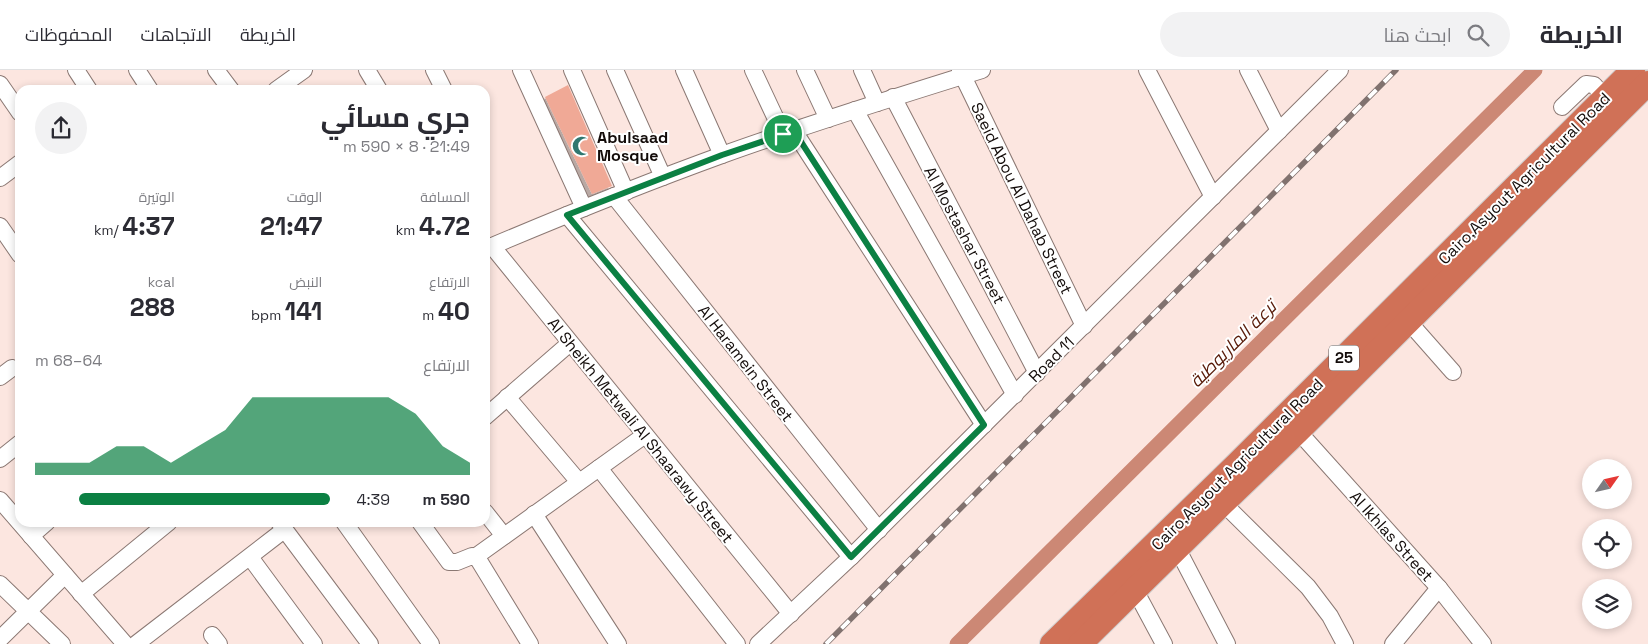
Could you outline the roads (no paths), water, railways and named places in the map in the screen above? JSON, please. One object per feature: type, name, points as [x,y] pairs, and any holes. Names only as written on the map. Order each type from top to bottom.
[{"type":"highway","name":"Cairo,Asyout Agricultural Road","points":[[1052,644],[1236,466],[1633,70]]},
{"type":"highway","name":"Cairo,Asyout Agricultural Road","points":[[1085,642],[1176,548],[1298,431],[1648,83]]},
{"type":"street","points":[[76,70],[86,85]]},
{"type":"street","points":[[137,70],[147,85]]},
{"type":"street","points":[[216,70],[227,85]]},
{"type":"street","points":[[283,85],[304,70]]},
{"type":"street","points":[[367,70],[375,85]]},
{"type":"street","points":[[434,70],[442,85]]},
{"type":"street","points":[[521,70],[584,208]]},
{"type":"street","name":"Al Haramein Street","points":[[572,70],[620,194],[879,530]]},
{"type":"street","points":[[615,70],[663,178]]},
{"type":"street","points":[[684,70],[722,155]]},
{"type":"street","points":[[753,70],[788,133],[984,425]]},
{"type":"street","points":[[805,70],[828,119]]},
{"type":"street","name":"Al Mostashar Street","points":[[862,70],[885,100],[1037,373]]},
{"type":"street","points":[[490,246],[722,155],[961,73],[982,70]]},
{"type":"street","points":[[1147,70],[1213,197]]},
{"type":"street","points":[[1248,70],[1279,130]]},
{"type":"street","name":"Saeid Abou Al Dahab Street","points":[[961,73],[1084,326]]},
{"type":"street","name":"Road 11","points":[[758,644],[879,530],[1015,395],[1279,130],[1330,74]]},
{"type":"street","points":[[0,84],[15,106]]},
{"type":"street","points":[[1562,107],[1586,84],[1594,85],[1605,98]]},
{"type":"street","points":[[855,110],[1015,395]]},
{"type":"street","points":[[0,178],[15,167]]},
{"type":"street","points":[[567,215],[851,557]]},
{"type":"street","points":[[0,226],[15,248]]},
{"type":"street","name":"Al Sheikh Metwali Al Shaarawy Street","points":[[490,249],[570,343],[791,614]]},
{"type":"street","points":[[1408,321],[1453,372]]},
{"type":"street","points":[[490,413],[570,343]]},
{"type":"street","points":[[507,398],[579,482]]},
{"type":"street","name":"Al Ikhlas Street","points":[[1298,431],[1439,588],[1483,644]]},
{"type":"street","points":[[424,527],[449,562],[454,563],[468,557],[476,557],[645,435]]},
{"type":"street","points":[[0,459],[15,447]]},
{"type":"street","points":[[599,468],[737,644]]},
{"type":"street","points":[[0,500],[15,517]]},
{"type":"street","points":[[1223,502],[1308,587],[1330,616],[1345,644]]},
{"type":"street","points":[[534,514],[618,644]]},
{"type":"street","points":[[490,518],[504,536]]},
{"type":"street","points":[[23,527],[124,644]]},
{"type":"street","points":[[31,536],[41,527]]},
{"type":"street","points":[[81,594],[163,527]]},
{"type":"street","points":[[136,644],[250,557],[281,527]]},
{"type":"street","points":[[283,527],[370,644]]},
{"type":"street","points":[[348,527],[431,644]]},
{"type":"street","points":[[1176,548],[1227,644]]},
{"type":"street","points":[[250,557],[314,644]]},
{"type":"street","points":[[476,557],[530,644]]},
{"type":"street","points":[[0,639],[65,575]]},
{"type":"street","points":[[0,584],[62,644]]},
{"type":"street","points":[[1393,644],[1439,588]]},
{"type":"street","points":[[1135,590],[1164,644]]},
{"type":"waterway","name":"ترعة الماريوطية","points":[[957,644],[1535,70]]},
{"type":"railway","points":[[826,644],[1396,70]]},
{"type":"place","name":"Abulsaad Mosque","points":[[582,146]]}]
